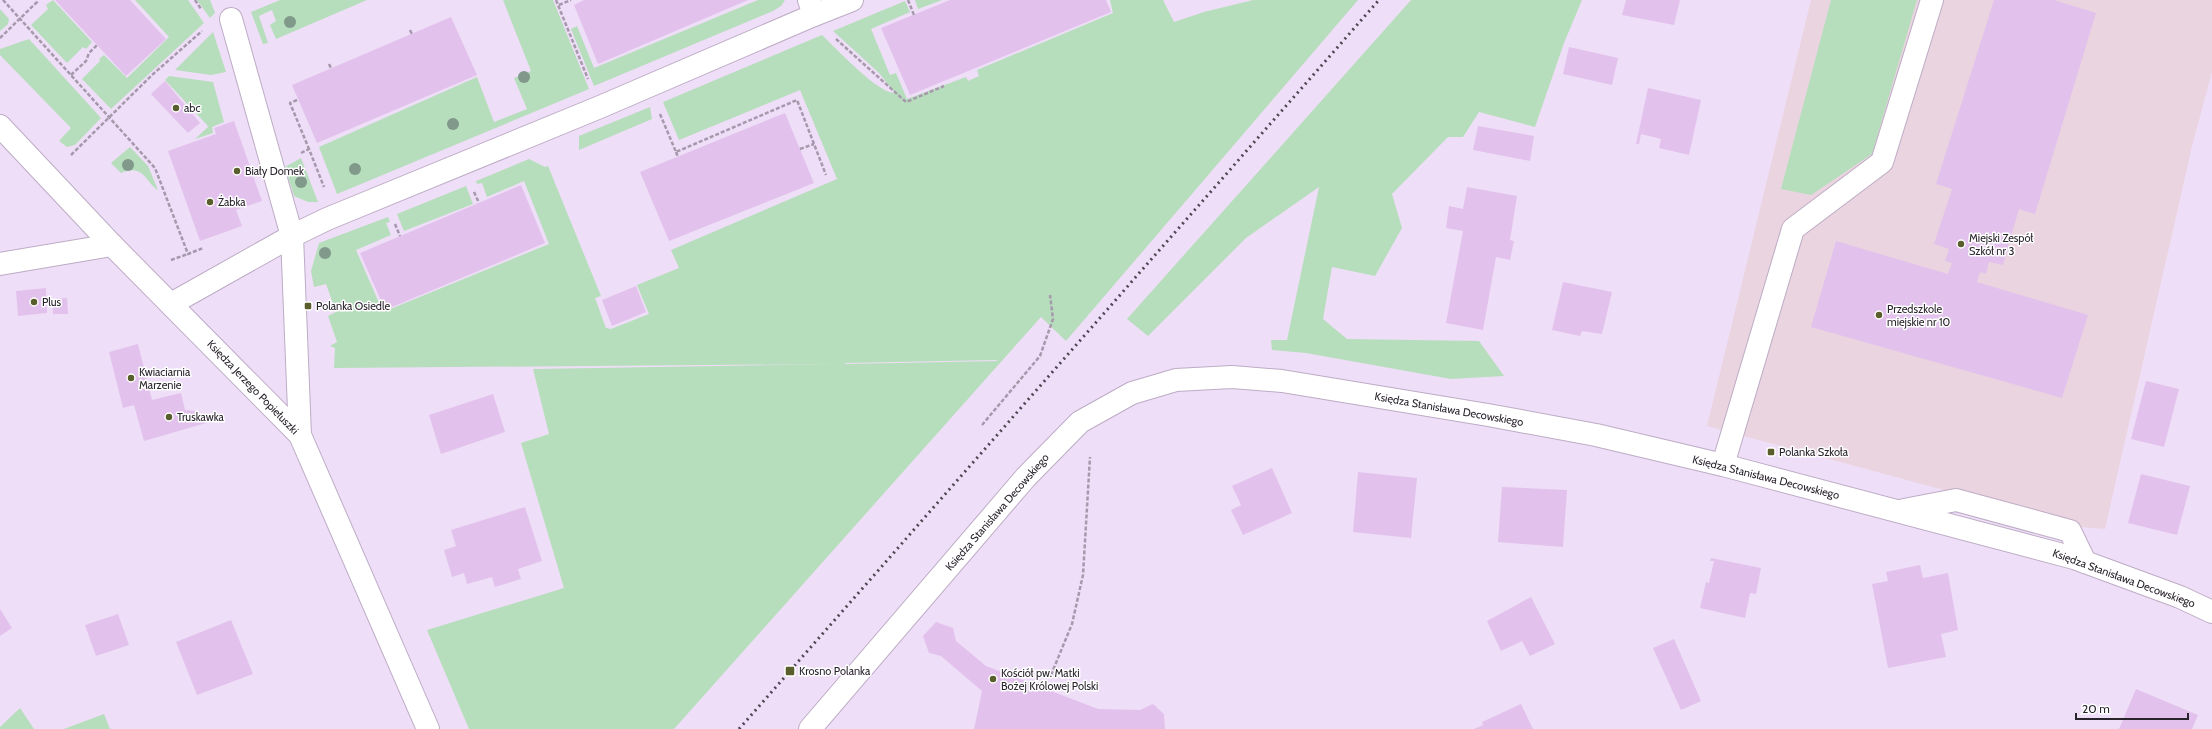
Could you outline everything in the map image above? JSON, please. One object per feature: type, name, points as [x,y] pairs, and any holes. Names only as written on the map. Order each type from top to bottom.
[{"type":"street","points":[[171,304],[292,236],[327,219],[600,107],[812,8],[852,0]]},
{"type":"street","points":[[1723,465],[1793,229],[1882,162],[1932,0]]},
{"type":"street","points":[[231,19],[288,212],[292,236],[300,434]]},
{"type":"street","name":"Księdza Jerzego Popiełuszki","points":[[0,126],[112,245],[300,434],[428,729]]},
{"type":"street","points":[[0,264],[112,245]]},
{"type":"street","name":"Księdza Stanisława Decowskiego","points":[[810,729],[1026,477],[1080,422],[1132,393],[1169,383],[1232,377],[1282,381],[1503,418],[1596,435],[1723,465],[2085,562],[2180,597],[2212,612]]},
{"type":"path","points":[[3,0],[155,168],[188,254]]},
{"type":"path","points":[[0,38],[37,2],[37,0]]},
{"type":"path","points":[[195,0],[203,12]]},
{"type":"path","points":[[556,0],[600,107]]},
{"type":"path","points":[[559,5],[571,0]]},
{"type":"path","points":[[908,0],[914,15]]},
{"type":"path","points":[[67,158],[72,155],[108,117],[152,75],[205,29]]},
{"type":"path","points":[[410,30],[412,34]]},
{"type":"path","points":[[834,38],[906,102],[944,86]]},
{"type":"path","points":[[70,75],[86,61],[89,52],[97,45]]},
{"type":"path","points":[[330,64],[331,68]]},
{"type":"path","points":[[297,100],[290,103],[325,190]]},
{"type":"path","points":[[676,152],[797,100],[826,175]]},
{"type":"path","points":[[658,108],[678,157]]},
{"type":"path","points":[[800,149],[814,144]]},
{"type":"path","points":[[297,155],[309,149]]},
{"type":"path","points":[[166,260],[176,260],[208,246]]},
{"type":"path","points":[[982,425],[1040,356],[1054,319],[1050,295]]},
{"type":"path","points":[[1051,675],[1072,624],[1083,575],[1090,456]]},
{"type":"shaded area","name":"Miejski Zespół Szkół nr 3","points":[[1811,0],[2212,0],[2212,72],[2192,146],[2105,529],[2081,527],[1707,426]]},
{"type":"green space","points":[[53,0],[92,42],[86,49],[83,47],[67,63],[31,25],[48,9],[46,5]]},
{"type":"green space","points":[[135,0],[188,0],[204,23],[111,109],[82,79],[104,55],[127,78],[169,37]]},
{"type":"green space","points":[[197,0],[210,0],[215,13],[210,18]]},
{"type":"green space","points":[[280,0],[367,0],[276,39],[270,25],[276,21],[272,10],[259,16],[268,43],[263,44],[251,12]]},
{"type":"green space","points":[[503,0],[553,0],[589,89],[337,194],[319,147],[477,77],[494,122],[527,109],[514,78],[531,71]]},
{"type":"green space","points":[[758,0],[785,0],[781,6],[773,11],[594,86],[571,29],[577,26],[594,68]]},
{"type":"green space","points":[[915,0],[942,0],[918,9]]},
{"type":"green space","points":[[1110,0],[1163,0],[1174,22],[1204,12],[1253,0],[1358,0],[1066,341],[1041,317],[674,729],[469,729],[427,630],[564,588],[521,443],[549,434],[533,369],[842,364],[334,368],[335,348],[330,346],[337,342],[328,316],[336,312],[326,284],[314,287],[311,271],[319,243],[388,217],[390,222],[386,223],[391,235],[356,250],[383,312],[549,244],[524,181],[487,197],[482,183],[477,184],[476,181],[529,159],[545,167],[548,166],[601,296],[595,298],[606,328],[611,329],[649,314],[637,285],[679,268],[671,250],[837,179],[800,90],[679,140],[663,102],[822,35],[868,79],[878,86],[895,93],[879,73],[833,31],[905,1],[910,12],[871,29],[890,75],[896,73],[907,99],[966,77],[968,81],[979,76],[977,70],[1113,13]],"holes":[[[995,360],[999,361],[845,364]]]},
{"type":"green space","points":[[1411,0],[1582,0],[1564,43],[1535,127],[1479,112],[1463,137],[1448,137],[1392,194],[1402,228],[1375,276],[1332,267],[1323,319],[1347,339],[1479,341],[1504,376],[1451,379],[1306,353],[1272,350],[1271,340],[1287,340],[1319,187],[1246,238],[1148,336],[1127,319]]},
{"type":"green space","points":[[1831,0],[1917,0],[1872,154],[1811,195],[1781,189]]},
{"type":"green space","points":[[0,9],[9,19],[8,24],[0,31]]},
{"type":"green space","points":[[213,32],[226,72],[211,75],[175,70]]},
{"type":"green space","points":[[29,39],[101,118],[75,145],[67,147],[59,141],[71,128],[0,55],[0,49]]},
{"type":"green space","points":[[169,76],[213,82],[224,122],[212,127],[213,133],[195,139],[208,127],[165,80]]},
{"type":"green space","points":[[650,107],[652,119],[579,150],[579,136]]},
{"type":"green space","points":[[130,147],[148,166],[158,190],[140,172],[129,171],[121,173],[111,163]]},
{"type":"green space","points":[[301,158],[318,202],[308,202],[294,196],[285,167]]},
{"type":"green space","points":[[466,186],[473,204],[404,231],[397,214]]},
{"type":"green space","points":[[20,708],[34,729],[0,729],[0,727]]},
{"type":"green space","points":[[104,714],[110,729],[64,729]]},
{"type":"building","points":[[55,0],[130,0],[166,39],[126,76]]},
{"type":"building","points":[[584,0],[748,0],[598,64],[574,5]]},
{"type":"building","points":[[950,0],[1106,0],[1111,12],[910,95],[881,28]]},
{"type":"building","points":[[1626,0],[1680,0],[1674,25],[1622,15]]},
{"type":"building","points":[[1994,0],[2054,0],[2096,13],[2035,214],[2019,209],[2003,265],[1989,262],[1986,274],[1980,272],[1977,282],[2088,315],[2062,398],[1811,327],[1836,241],[1948,274],[1952,263],[1945,261],[1949,249],[1934,244],[1952,189],[1936,184]]},
{"type":"building","points":[[451,17],[477,75],[317,143],[292,85]]},
{"type":"building","points":[[1569,47],[1618,58],[1612,85],[1563,74]]},
{"type":"building","name":"abc","points":[[165,81],[200,123],[188,133],[151,94]]},
{"type":"building","points":[[1648,88],[1701,100],[1689,155],[1659,148],[1661,139],[1641,134],[1639,144],[1636,144]]},
{"type":"building","points":[[785,113],[814,183],[669,241],[640,172]]},
{"type":"building","points":[[234,121],[262,201],[236,210],[242,226],[200,241],[168,151],[216,134],[214,128]]},
{"type":"building","points":[[1478,126],[1534,136],[1530,161],[1473,150]]},
{"type":"building","points":[[521,185],[545,243],[385,310],[360,253]]},
{"type":"building","points":[[1467,187],[1517,196],[1510,240],[1514,241],[1510,260],[1496,257],[1483,330],[1446,323],[1463,231],[1446,228],[1449,206],[1463,209]]},
{"type":"building","points":[[1563,282],[1612,292],[1602,334],[1582,331],[1580,336],[1552,330]]},
{"type":"building","points":[[636,286],[646,312],[612,326],[602,300]]},
{"type":"building","points":[[46,288],[47,313],[18,316],[16,291]]},
{"type":"building","points":[[67,298],[68,314],[53,314],[52,299]]},
{"type":"building","points":[[138,344],[152,400],[181,393],[185,410],[196,411],[206,423],[144,441],[134,405],[123,408],[109,352]]},
{"type":"building","points":[[2146,381],[2179,389],[2164,447],[2131,439]]},
{"type":"building","points":[[493,394],[505,432],[441,454],[429,415]]},
{"type":"building","points":[[1272,468],[1292,513],[1243,535],[1231,510],[1241,505],[1232,486]]},
{"type":"building","points":[[1358,472],[1417,478],[1411,538],[1353,532]]},
{"type":"building","points":[[2141,474],[2190,486],[2177,535],[2128,523]]},
{"type":"building","points":[[1502,487],[1567,490],[1563,547],[1498,542]]},
{"type":"building","points":[[525,507],[542,561],[518,569],[521,579],[495,587],[492,577],[467,584],[464,573],[452,577],[444,550],[456,546],[451,530]]},
{"type":"building","points":[[1711,558],[1761,568],[1756,594],[1750,593],[1745,618],[1700,608],[1706,582],[1709,583],[1714,561],[1710,561]]},
{"type":"building","points":[[1920,565],[1923,578],[1948,573],[1958,630],[1941,634],[1946,657],[1888,668],[1872,584],[1888,581],[1886,572]]},
{"type":"building","points":[[1531,597],[1555,644],[1530,656],[1522,641],[1501,651],[1487,621]]},
{"type":"building","points":[[0,609],[12,628],[0,636]]},
{"type":"building","points":[[118,614],[129,645],[96,656],[85,625]]},
{"type":"building","points":[[231,620],[253,674],[197,695],[176,642]]},
{"type":"building","name":"Kościół pw. Matki Bożej Królowej Polski","points":[[936,622],[953,628],[956,641],[986,666],[1098,709],[1140,710],[1153,704],[1164,714],[1165,729],[974,729],[982,691],[941,656],[929,653],[923,636]]},
{"type":"building","points":[[1674,639],[1701,701],[1681,710],[1653,648]]},
{"type":"building","points":[[2136,689],[2198,715],[2192,729],[2119,729]]},
{"type":"building","points":[[1521,704],[1533,729],[1474,729],[1483,725],[1482,722]]},
{"type":"railway","points":[[739,729],[1379,0]]},
{"type":"place","name":"abc","points":[[176,108]]},
{"type":"place","name":"Biały Domek","points":[[237,171]]},
{"type":"place","name":"Żabka","points":[[210,202]]},
{"type":"place","name":"Miejski Zespół Szkół nr 3","points":[[1961,244]]},
{"type":"place","name":"Plus","points":[[34,302]]},
{"type":"place","name":"Polanka Osiedle","points":[[308,306]]},
{"type":"place","name":"Przedszkole miejskie nr 10","points":[[1879,315]]},
{"type":"place","name":"Kwiaciarnia Marzenie","points":[[131,378]]},
{"type":"place","name":"Truskawka","points":[[169,417]]},
{"type":"place","name":"Polanka Szkoła","points":[[1771,452]]},
{"type":"place","name":"Krosno Polanka","points":[[790,671]]},
{"type":"place","name":"Kościół pw. Matki Bożej Królowej Polski","points":[[993,679]]}]
